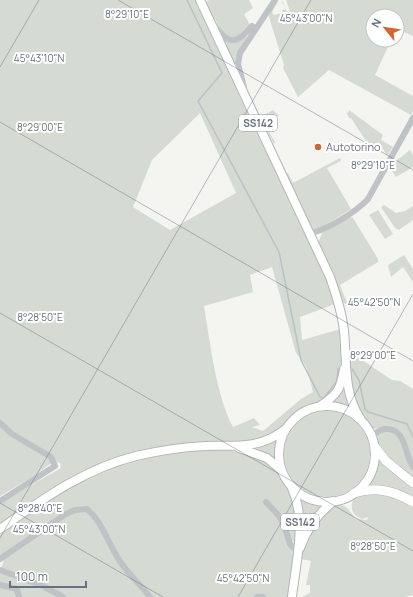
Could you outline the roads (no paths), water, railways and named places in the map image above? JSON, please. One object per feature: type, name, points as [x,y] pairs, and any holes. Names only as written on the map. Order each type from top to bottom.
[{"type":"highway","points":[[374,447],[386,461],[413,483]]},
{"type":"highway","points":[[354,493],[367,489],[384,490],[413,502]]},
{"type":"main road","name":"SS142","points":[[200,0],[330,277],[337,301],[345,348],[348,390],[352,406],[360,418]]},
{"type":"main road","name":"SS142","points":[[320,406],[334,397],[338,390],[343,371],[345,348]]},
{"type":"main road","points":[[0,529],[65,485],[113,463],[160,451],[206,446],[236,447],[267,458],[282,471],[291,485],[303,495],[313,500],[334,501],[354,493],[362,486],[371,473],[375,457],[372,437],[360,418],[342,408],[320,406],[300,414],[286,430],[274,438],[236,447]]},
{"type":"main road","points":[[282,471],[279,451],[286,430]]},
{"type":"main road","name":"SS142","points":[[291,485],[297,498],[299,516],[292,597]]},
{"type":"main road","name":"SS142","points":[[296,556],[310,526],[321,512],[334,501]]},
{"type":"street","points":[[251,109],[239,73],[238,58],[242,46],[275,0]]},
{"type":"street","points":[[206,14],[224,38],[233,41],[242,37],[267,10]]},
{"type":"street","points":[[314,242],[320,233],[358,208],[368,199],[413,118]]},
{"type":"street","points":[[310,233],[316,232],[333,224]]},
{"type":"street","points":[[0,423],[12,434],[51,457],[55,466],[0,500]]},
{"type":"street","points":[[372,437],[377,431],[383,429],[397,432],[404,440],[408,459],[413,467]]},
{"type":"street","points":[[266,502],[284,524],[290,544],[296,556]]},
{"type":"street","points":[[0,559],[66,514],[74,510],[87,510],[96,516],[100,528],[120,563],[150,597]]},
{"type":"street","points":[[0,571],[43,586],[63,597]]},
{"type":"street","points":[[0,585],[17,589],[19,597]]},
{"type":"street","points":[[256,597],[263,597]]},
{"type":"waterway","points":[[187,0],[222,73],[198,101],[279,252],[301,360],[320,397],[324,398],[337,381],[338,368]]},
{"type":"waterway","points":[[352,369],[359,380],[365,409],[368,412],[407,424],[413,437]]},
{"type":"place","name":"Autotorino","points":[[318,147]]}]
